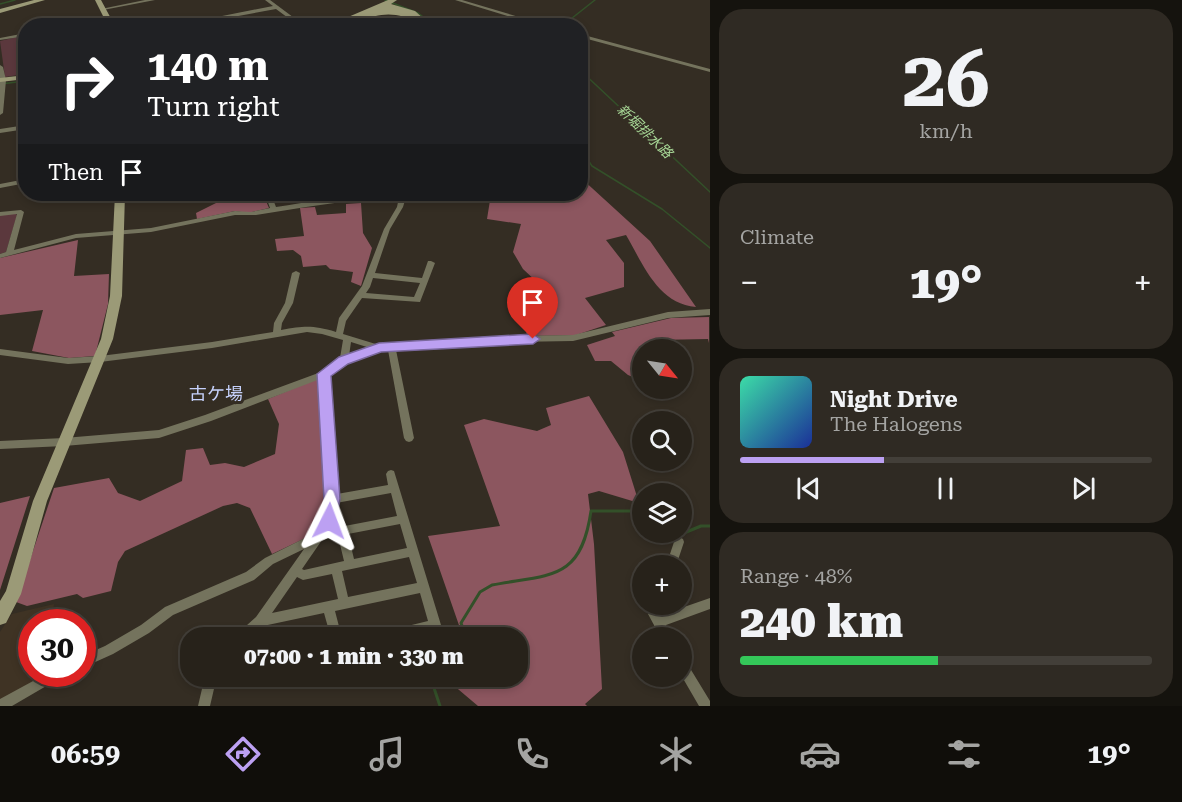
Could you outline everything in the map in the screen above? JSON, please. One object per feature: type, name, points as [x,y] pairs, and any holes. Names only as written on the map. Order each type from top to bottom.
[{"type":"street","points":[[0,11],[42,0]]},
{"type":"street","points":[[98,0],[108,18]]},
{"type":"street","points":[[103,9],[153,0]]},
{"type":"street","points":[[267,0],[292,18]]},
{"type":"street","points":[[375,0],[413,12],[420,18]]},
{"type":"street","points":[[350,18],[394,0]]},
{"type":"street","points":[[457,0],[519,18]]},
{"type":"street","points":[[217,18],[277,7]]},
{"type":"street","points":[[0,39],[18,36]]},
{"type":"street","points":[[588,37],[710,71]]},
{"type":"street","points":[[0,67],[0,113]]},
{"type":"street","points":[[1,80],[18,78]]},
{"type":"street","points":[[0,131],[18,128]]},
{"type":"street","points":[[0,186],[18,183]]},
{"type":"street","points":[[0,617],[13,594],[40,501],[107,339],[116,296],[120,201]]},
{"type":"street","points":[[271,201],[274,210]]},
{"type":"street","points":[[0,256],[76,236],[151,230],[235,213],[248,215],[347,201]]},
{"type":"street","points":[[344,360],[342,320],[371,275],[387,229],[401,201]]},
{"type":"street","points":[[0,214],[21,212],[9,254]]},
{"type":"street","points":[[360,295],[417,300],[430,263]]},
{"type":"street","points":[[276,335],[278,323],[289,303],[296,273]]},
{"type":"street","points":[[371,275],[424,281]]},
{"type":"street","points":[[0,445],[159,434],[324,374],[344,360],[379,348],[513,339],[573,338],[668,315],[710,312]]},
{"type":"street","points":[[0,352],[68,361],[100,359],[307,329],[379,348]]},
{"type":"street","points":[[391,347],[409,438]]},
{"type":"street","points":[[253,627],[296,571],[329,521],[332,499],[324,374]]},
{"type":"street","points":[[391,474],[435,625],[427,627]]},
{"type":"street","points":[[332,499],[394,488]]},
{"type":"street","points":[[96,655],[118,645],[169,611],[250,576],[269,561],[321,535],[403,519]]},
{"type":"street","points":[[342,531],[350,564]]},
{"type":"street","points":[[296,571],[303,574],[412,551]]},
{"type":"street","points":[[336,567],[344,602]]},
{"type":"street","points":[[260,621],[424,587]]},
{"type":"street","points":[[658,622],[710,603]]},
{"type":"street","points":[[328,606],[334,627]]},
{"type":"street","points":[[654,615],[661,627]]},
{"type":"street","points":[[692,682],[706,706]]},
{"type":"street","points":[[0,706],[33,687]]},
{"type":"street","points":[[204,706],[208,687]]},
{"type":"shaded area","points":[[18,37],[18,75],[5,77],[0,41]]},
{"type":"shaded area","points":[[588,184],[650,241],[696,307],[671,299],[662,291],[653,281],[626,235],[606,240],[624,263],[624,287],[585,298],[606,325],[576,335],[527,336],[519,294],[539,284],[523,269],[513,252],[521,224],[487,219],[490,201],[588,201]]},
{"type":"shaded area","points":[[220,201],[266,201],[269,208],[248,213],[235,211],[197,219],[196,213]]},
{"type":"shaded area","points":[[361,203],[363,233],[372,248],[361,286],[351,282],[353,272],[330,269],[326,265],[303,267],[301,256],[293,250],[277,251],[275,239],[304,236],[300,208],[315,207],[317,215],[346,213],[346,204]]},
{"type":"shaded area","points":[[15,213],[17,215],[6,252],[0,254],[0,215]]},
{"type":"shaded area","points":[[78,240],[74,276],[109,274],[108,304],[95,356],[69,358],[32,351],[43,310],[0,315],[0,258]]},
{"type":"shaded area","points":[[709,317],[709,343],[708,339],[632,339],[632,377],[611,361],[595,361],[587,345],[615,336],[612,332],[671,318]]},
{"type":"shaded area","points":[[319,378],[325,499],[324,520],[314,534],[272,554],[250,508],[237,503],[223,506],[125,551],[118,562],[111,591],[83,598],[77,594],[27,606],[16,602],[54,488],[109,478],[118,493],[140,501],[182,481],[186,450],[203,448],[210,465],[225,463],[244,467],[275,454],[279,424],[268,399]]},
{"type":"shaded area","points":[[589,396],[623,452],[633,483],[632,501],[599,491],[588,494],[594,544],[602,689],[585,704],[587,706],[478,706],[456,687],[528,687],[528,627],[460,627],[428,536],[500,526],[464,425],[484,419],[537,431],[551,425],[546,408]]},
{"type":"shaded area","points":[[30,496],[0,590],[0,503]]},
{"type":"shaded area","points":[[54,604],[53,609],[33,609]]},
{"type":"shaded area","points":[[18,613],[18,687],[27,687],[0,702],[0,632],[12,614]]},
{"type":"waterway","points":[[0,4],[15,0]]},
{"type":"waterway","points":[[385,0],[418,13],[425,18]]},
{"type":"waterway","name":"新堀排水路","points":[[572,18],[595,0]]},
{"type":"waterway","name":"新堀排水路","points":[[588,78],[710,192]]},
{"type":"waterway","points":[[0,84],[18,82]]},
{"type":"waterway","points":[[588,160],[592,166],[662,209],[710,248]]},
{"type":"waterway","points":[[462,627],[461,623],[480,592],[492,585],[547,575],[571,562],[580,551],[591,511],[632,511]]},
{"type":"waterway","points":[[692,530],[701,526],[710,526]]},
{"type":"waterway","points":[[434,687],[440,706]]},
{"type":"district","name":"古ケ場","points":[[216,393]]},
{"type":"route","points":[[329,521],[332,499],[324,374],[344,360],[379,348],[533,339]]}]
